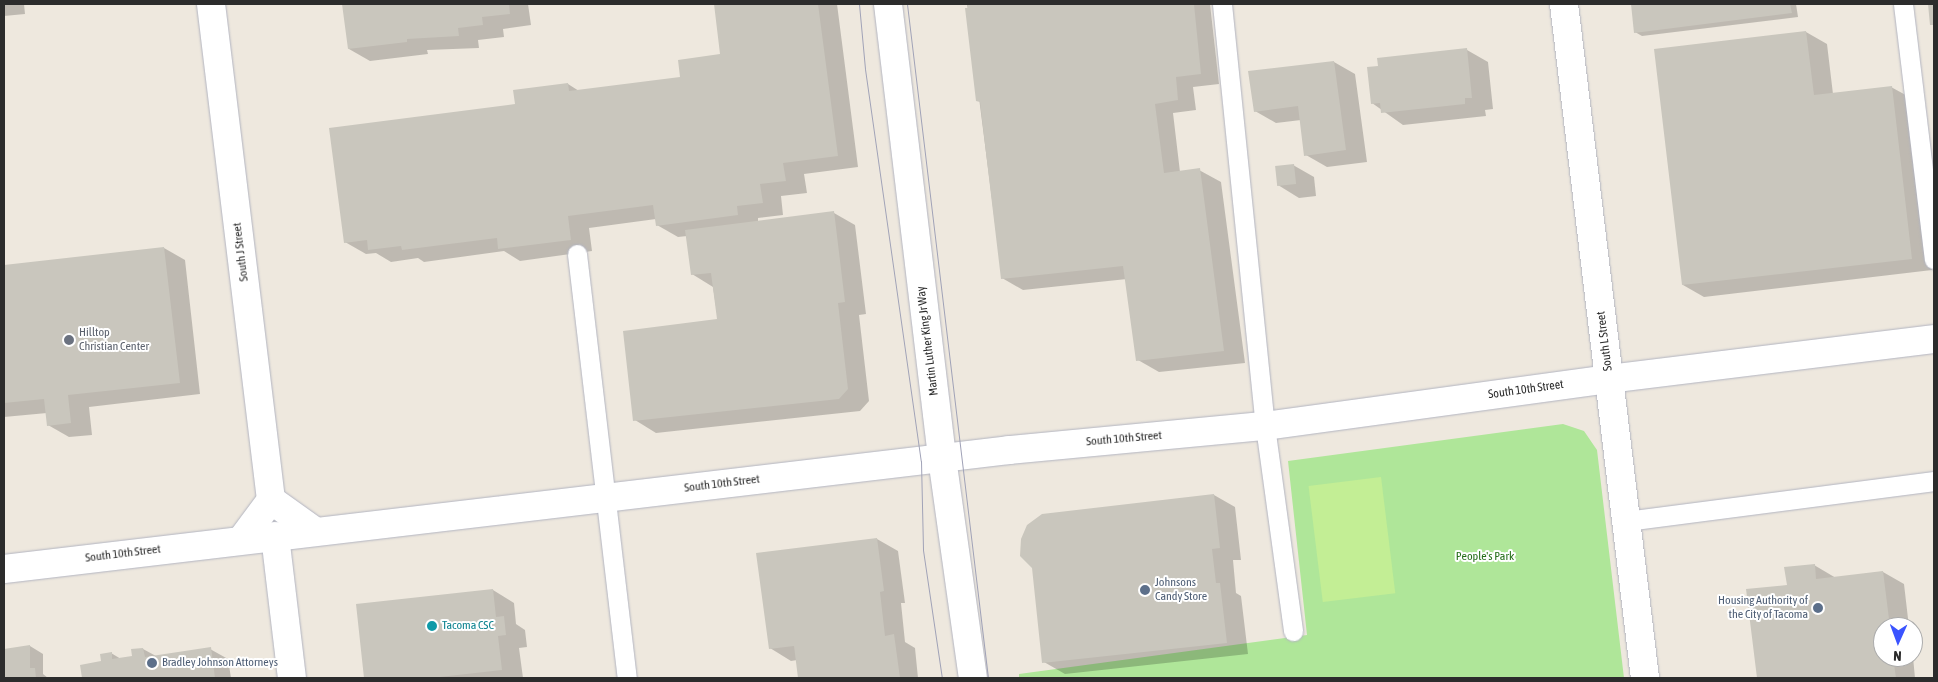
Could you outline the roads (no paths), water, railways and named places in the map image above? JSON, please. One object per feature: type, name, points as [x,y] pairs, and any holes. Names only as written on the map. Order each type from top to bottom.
[{"type":"street","name":"South J Street","points":[[211,4],[271,500]]},
{"type":"street","name":"Martin Luther King Jr Way","points":[[888,4],[942,458],[973,678]]},
{"type":"street","name":"South L Street","points":[[1564,4],[1645,678]]},
{"type":"street","name":"South 10th Street","points":[[4,569],[314,530],[942,458],[1265,426],[1609,379],[1934,339]]},
{"type":"street","points":[[242,540],[271,500],[314,530]]},
{"type":"street","points":[[275,536],[292,678]]},
{"type":"lane","points":[[1222,4],[1265,426],[1293,631]]},
{"type":"lane","points":[[1903,4],[1934,258]]},
{"type":"lane","points":[[577,254],[627,678]]},
{"type":"lane","points":[[1626,521],[1934,480]]},
{"type":"tram line","points":[[859,4],[865,69],[921,461],[923,550],[942,678]]},
{"type":"tram line","points":[[907,4],[988,678]]},
{"type":"place","name":"Hilltop Christian Center","points":[[69,340]]},
{"type":"place","name":"Johnsons Candy Store","points":[[1145,590]]},
{"type":"place","name":"Housing Authority of the City of Tacoma","points":[[1818,608]]},
{"type":"place","name":"Tacoma CSC","points":[[432,626]]},
{"type":"place","name":"Bradley Johnson Attorneys","points":[[152,663]]},
{"type":"park label","name":"People's Park","points":[[1485,557]]}]
